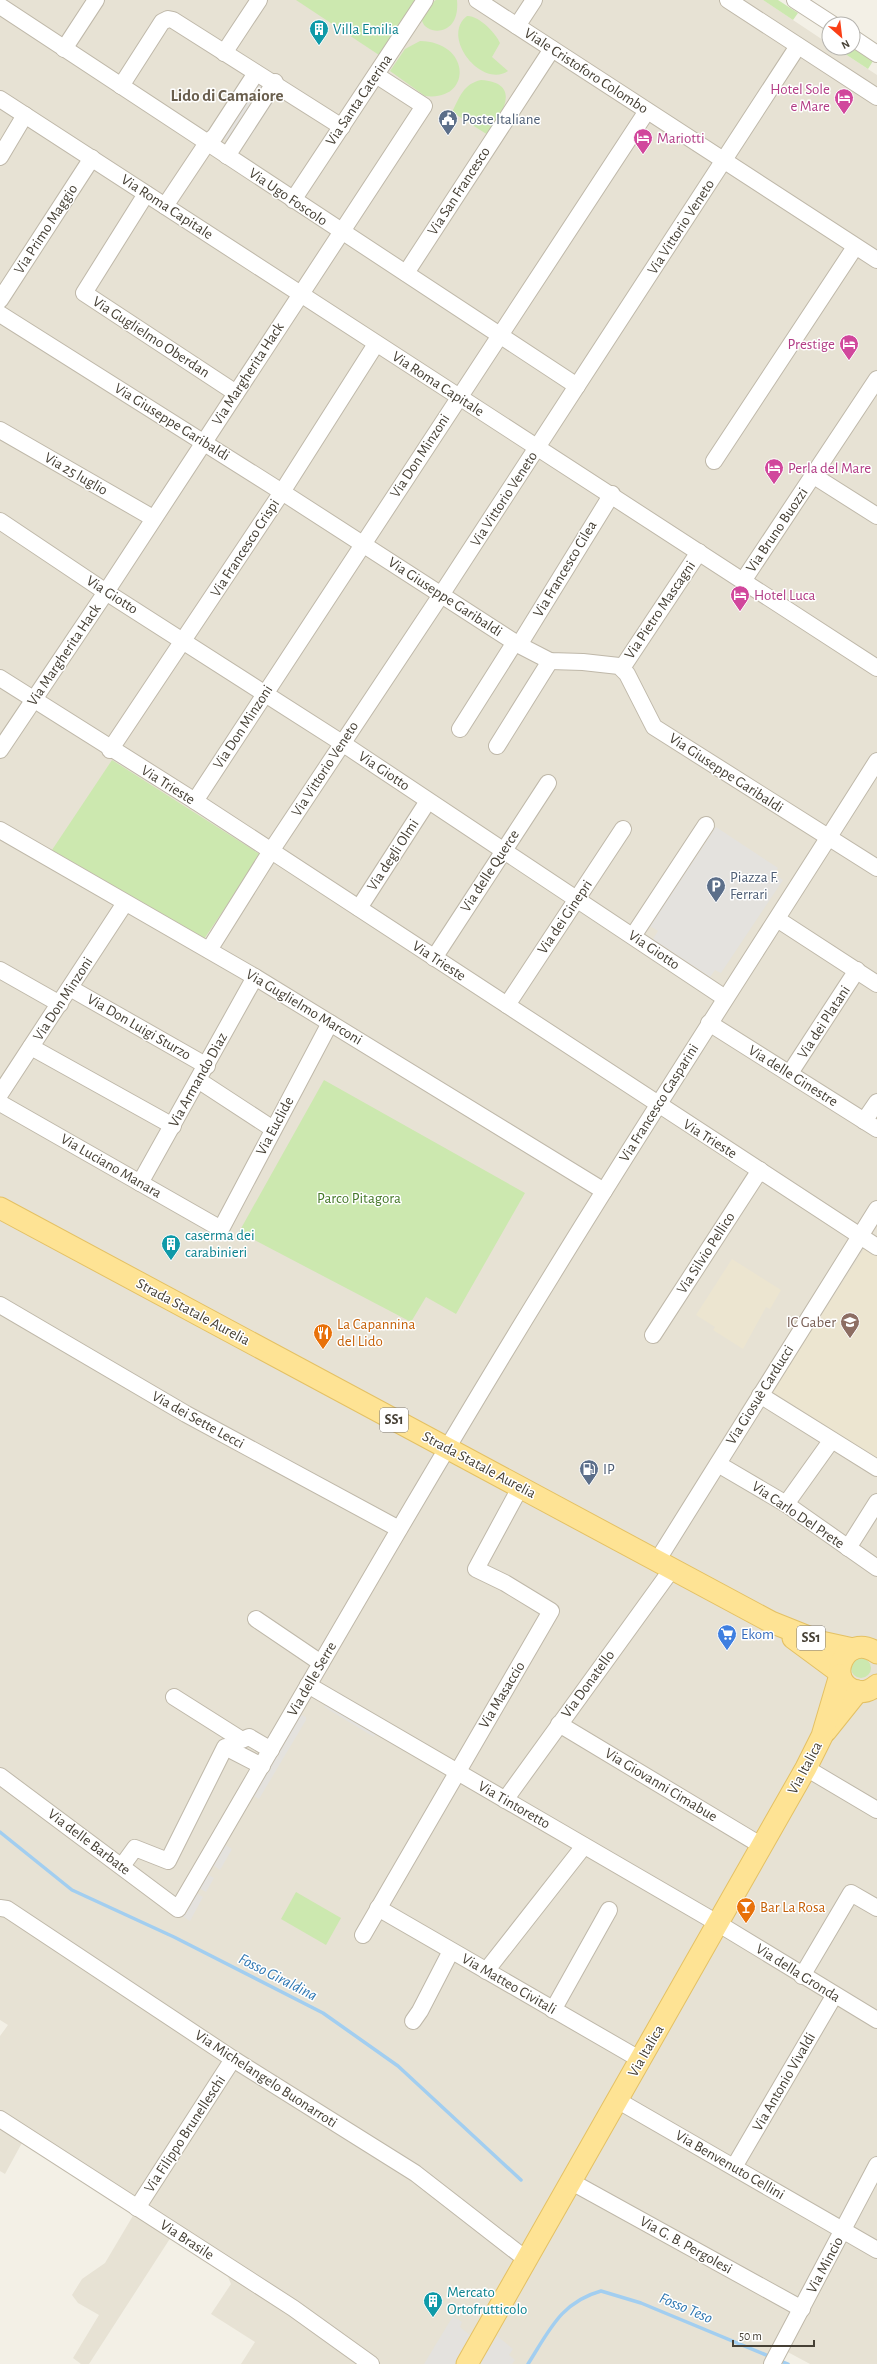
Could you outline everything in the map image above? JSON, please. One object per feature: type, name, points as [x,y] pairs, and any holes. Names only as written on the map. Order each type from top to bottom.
[{"type":"main road","name":"Strada Statale Aurelia","points":[[5,1213],[446,1449],[520,1486],[772,1622],[821,1642],[862,1650]]},
{"type":"main road","name":"Strada Statale Aurelia","points":[[772,1622],[840,1674],[847,1686],[870,1689]]},
{"type":"main road","points":[[862,1650],[877,1633]]},
{"type":"main road","name":"Via Italica","points":[[467,2364],[527,2260],[570,2181],[719,1924],[806,1768],[822,1736],[840,1674],[840,1663],[845,1654],[862,1650]]},
{"type":"main road","name":"Via Italica","points":[[822,1736],[870,1689]]},
{"type":"street","points":[[64,49],[96,0]]},
{"type":"street","points":[[224,53],[259,0]]},
{"type":"street","name":"Via Santa Caterina","points":[[293,200],[426,0]]},
{"type":"street","name":"Viale Cristoforo Colombo","points":[[477,0],[724,162],[877,260]]},
{"type":"street","points":[[517,26],[534,0]]},
{"type":"street","points":[[728,0],[877,97]]},
{"type":"street","points":[[795,0],[821,17]]},
{"type":"street","name":"Via Ugo Foscolo","points":[[0,6],[207,144],[406,273],[498,336],[577,386]]},
{"type":"street","points":[[121,86],[162,22],[168,19],[173,20],[256,73],[274,82],[342,127]]},
{"type":"street","points":[[861,43],[877,54]]},
{"type":"street","name":"Via Vittorio Veneto","points":[[209,950],[271,851],[538,447],[798,46]]},
{"type":"street","name":"Via San Francesco","points":[[406,273],[552,49]]},
{"type":"street","points":[[165,206],[207,144],[216,136],[256,73]]},
{"type":"street","name":"Via Margherita Hack","points":[[0,750],[106,592],[424,106],[376,75]]},
{"type":"street","points":[[227,156],[274,82]]},
{"type":"street","name":"Via Roma Capitale","points":[[0,99],[376,344],[612,494],[877,668]]},
{"type":"street","name":"Via Don Minzoni","points":[[195,801],[498,336],[647,111]]},
{"type":"street","points":[[0,157],[25,115]]},
{"type":"street","name":"Via Primo Maggio","points":[[0,300],[92,158]]},
{"type":"street","name":"Via Guglielmo Oberdan","points":[[146,194],[84,293],[236,393]]},
{"type":"street","points":[[714,461],[856,247]]},
{"type":"street","name":"Via Giuseppe Garibaldi","points":[[0,314],[204,442],[517,643],[550,661],[615,665],[622,668],[648,711],[654,727],[877,868]]},
{"type":"street","name":"Via Francesco Crispi","points":[[110,750],[282,492],[376,344]]},
{"type":"street","name":"Via Bruno Buozzi","points":[[743,581],[877,379]]},
{"type":"street","name":"Via 25 luglio","points":[[0,430],[153,518]]},
{"type":"street","points":[[814,476],[877,516]]},
{"type":"street","name":"Via Francesco Cilea","points":[[460,729],[612,494]]},
{"type":"street","name":"Via Giotto","points":[[0,521],[106,592],[342,743],[577,898],[725,998]]},
{"type":"street","name":"Via Pietro Mascagni","points":[[622,668],[699,552]]},
{"type":"street","points":[[497,746],[550,661]]},
{"type":"street","name":"Via Trieste","points":[[0,678],[110,750],[195,801],[659,1106],[877,1247]]},
{"type":"street","name":"Via Francesco Gasparini","points":[[446,1449],[709,1023],[877,761]]},
{"type":"street","name":"Via delle Querce","points":[[434,958],[548,783]]},
{"type":"street","name":"Via degli Olmi","points":[[359,908],[428,801]]},
{"type":"street","points":[[633,936],[706,825]]},
{"type":"street","name":"Via dei Ginepri","points":[[506,1005],[623,829]]},
{"type":"street","name":"Via Guglielmo Marconi","points":[[0,830],[255,977],[604,1192]]},
{"type":"street","name":"Via Don Minzoni","points":[[0,1094],[125,903]]},
{"type":"street","points":[[777,919],[877,984]]},
{"type":"street","points":[[0,970],[60,1004]]},
{"type":"street","name":"Via dei Platani","points":[[790,1073],[857,970]]},
{"type":"street","name":"Via Armando Diaz","points":[[140,1183],[207,1066],[255,977]]},
{"type":"street","name":"Via Don Luigi Sturzo","points":[[70,988],[207,1066]]},
{"type":"street","name":"Via Euclide","points":[[221,1229],[330,1023]]},
{"type":"street","name":"Via delle Ginestre","points":[[709,1023],[871,1125]]},
{"type":"street","points":[[31,1047],[173,1126]]},
{"type":"street","points":[[198,1080],[273,1129]]},
{"type":"street","points":[[871,1125],[877,1102]]},
{"type":"street","name":"Via Luciano Manara","points":[[0,1103],[221,1229]]},
{"type":"street","name":"Via Silvio Pellico","points":[[653,1336],[760,1170]]},
{"type":"street","name":"Via Giosuè Carducci","points":[[664,1565],[718,1464],[818,1301],[877,1209]]},
{"type":"street","name":"Via dei Sette Lecci","points":[[0,1306],[186,1414],[399,1530]]},
{"type":"street","points":[[761,1393],[831,1441],[877,1468]]},
{"type":"street","points":[[786,1504],[831,1441]]},
{"type":"street","name":"Via delle Serre","points":[[178,1909],[446,1449]]},
{"type":"street","name":"Via Carlo Del Prete","points":[[718,1464],[786,1504],[877,1568]]},
{"type":"street","name":"Via Masaccio","points":[[362,1935],[456,1771],[551,1611],[505,1583],[476,1570],[520,1486]]},
{"type":"street","points":[[848,1548],[877,1502]]},
{"type":"street","name":"Via Donatello","points":[[505,1800],[559,1724],[664,1565]]},
{"type":"street","points":[[256,1619],[322,1663]]},
{"type":"street","name":"Via Tintoretto","points":[[308,1685],[719,1924]]},
{"type":"street","points":[[174,1697],[242,1740],[250,1737],[271,1750]]},
{"type":"street","name":"Via Giovanni Cimabue","points":[[559,1724],[762,1846]]},
{"type":"street","points":[[122,1866],[135,1848],[168,1861],[225,1747],[262,1766]]},
{"type":"street","points":[[806,1768],[877,1810]]},
{"type":"street","name":"Via delle Barbate","points":[[0,1776],[178,1909]]},
{"type":"street","points":[[486,1971],[584,1846]]},
{"type":"street","points":[[802,1976],[851,1893],[877,1908]]},
{"type":"street","name":"Via Michelangelo Buonarroti","points":[[0,1908],[7,1909],[233,2059],[415,2173],[527,2260]]},
{"type":"street","name":"Via Matteo Civitali","points":[[378,1908],[641,2060]]},
{"type":"street","points":[[554,2010],[609,1910]]},
{"type":"street","name":"Via della Gronda","points":[[719,1924],[834,1996],[877,2020]]},
{"type":"street","points":[[413,2021],[420,2011],[451,1951]]},
{"type":"street","name":"Via Antonio Vivaldi","points":[[734,2167],[834,1996]]},
{"type":"street","name":"Via Filippo Brunelleschi","points":[[137,2208],[233,2059]]},
{"type":"street","name":"Via Benvenuto Cellini","points":[[617,2100],[877,2250]]},
{"type":"street","name":"Via Brasile","points":[[0,2119],[293,2308],[371,2364]]},
{"type":"street","name":"Via Mincio","points":[[775,2359],[876,2168]]},
{"type":"street","name":"Via G. B. Pergolesi","points":[[570,2181],[802,2308]]},
{"type":"shaded area","points":[[0,0],[763,0],[821,39],[821,56],[848,56],[877,75],[877,2364],[810,2364],[784,2350],[778,2364],[241,2364],[255,2342],[211,2314],[231,2284],[226,2272],[171,2237],[89,2364],[81,2364],[73,2358],[99,2315],[78,2303],[72,2295],[82,2279],[105,2263],[134,2214],[23,2141],[5,2174],[0,2171],[0,2036],[8,2025],[0,2020]]},
{"type":"shaded area","points":[[256,79],[279,93],[247,142],[230,142],[220,135]]},
{"type":"shaded area","name":"Piazza F. Ferrari","points":[[716,827],[778,868],[774,874],[783,880],[721,973],[715,970],[710,977],[653,939],[658,931],[650,926]]},
{"type":"shaded area","points":[[866,1246],[877,1254],[877,1461],[771,1392]]},
{"type":"shaded area","points":[[732,1259],[781,1290],[770,1309],[766,1307],[743,1349],[713,1330],[715,1327],[696,1315]]},
{"type":"shaded area","points":[[329,1700],[379,1729],[374,1737],[324,1707]]},
{"type":"shaded area","points":[[299,1714],[306,1717],[306,1720],[259,1799],[251,1795]]},
{"type":"shaded area","points":[[224,1844],[232,1849],[220,1870],[211,1864]]},
{"type":"shaded area","points":[[207,1874],[214,1878],[206,1892],[199,1888]]},
{"type":"shaded area","points":[[196,1893],[203,1897],[190,1921],[182,1916]]},
{"type":"shaded area","points":[[453,2316],[462,2322],[460,2327],[475,2339],[460,2364],[424,2364]]},
{"type":"shaded area","points":[[497,2336],[513,2349],[509,2355],[515,2360],[512,2364],[480,2364]]},
{"type":"green space","points":[[296,0],[416,0],[379,55]]},
{"type":"green space","points":[[436,0],[457,0],[456,16],[450,26],[441,30],[432,30],[425,26],[422,19],[425,10]]},
{"type":"green space","points":[[763,0],[778,0],[798,13],[793,20]]},
{"type":"green space","points":[[467,16],[471,16],[481,21],[495,34],[500,43],[492,57],[508,71],[498,75],[487,73],[476,67],[468,58],[461,47],[458,36],[460,25]]},
{"type":"green space","points":[[420,41],[437,44],[449,51],[457,60],[460,71],[458,81],[451,90],[440,95],[425,96],[390,71],[405,49]]},
{"type":"green space","points":[[861,53],[873,61],[868,69],[848,56],[861,56]]},
{"type":"green space","points":[[481,80],[494,82],[502,87],[505,93],[506,101],[503,109],[488,135],[452,112],[466,88]]},
{"type":"green space","points":[[112,760],[261,855],[204,939],[52,850]]},
{"type":"green space","name":"Parco Pitagora","points":[[324,1080],[525,1193],[456,1314],[426,1297],[411,1322],[239,1232]]},
{"type":"green space","points":[[857,1658],[865,1658],[871,1664],[871,1672],[865,1678],[857,1678],[851,1672],[851,1664]]},
{"type":"green space","points":[[296,1892],[341,1918],[326,1945],[281,1919]]},
{"type":"waterway","name":"Fosso Giraldina","points":[[0,1832],[72,1890],[174,1937],[323,2013],[398,2066],[521,2180]]},
{"type":"waterway","name":"Fosso Teso","points":[[528,2364],[557,2319],[576,2302],[601,2291],[641,2303],[771,2357]]},
{"type":"waterway","name":"Fosso Teso","points":[[778,2360],[788,2364]]},
{"type":"place","name":"Villa Emilia","points":[[319,46]]},
{"type":"place","name":"Hotel Sole e Mare","points":[[844,115]]},
{"type":"place","name":"Poste Italiane","points":[[448,136]]},
{"type":"place","name":"Mariotti","points":[[643,155]]},
{"type":"place","name":"Prestige","points":[[849,361]]},
{"type":"place","name":"Perla del Mare","points":[[774,485]]},
{"type":"place","name":"Hotel Luca","points":[[740,612]]},
{"type":"place","name":"Piazza F. Ferrari","points":[[716,903]]},
{"type":"place","name":"caserma dei carabinieri","points":[[171,1261]]},
{"type":"place","name":"IC Gaber","points":[[850,1339]]},
{"type":"place","name":"La Capannina del Lido","points":[[323,1350]]},
{"type":"place","name":"IP","points":[[589,1486]]},
{"type":"place","name":"Ekom","points":[[727,1651]]},
{"type":"place","name":"Bar La Rosa","points":[[746,1924]]},
{"type":"place","name":"Mercato Ortofrutticolo","points":[[433,2318]]},
{"type":"district","name":"Lido di Camaiore","points":[[227,95]]}]
